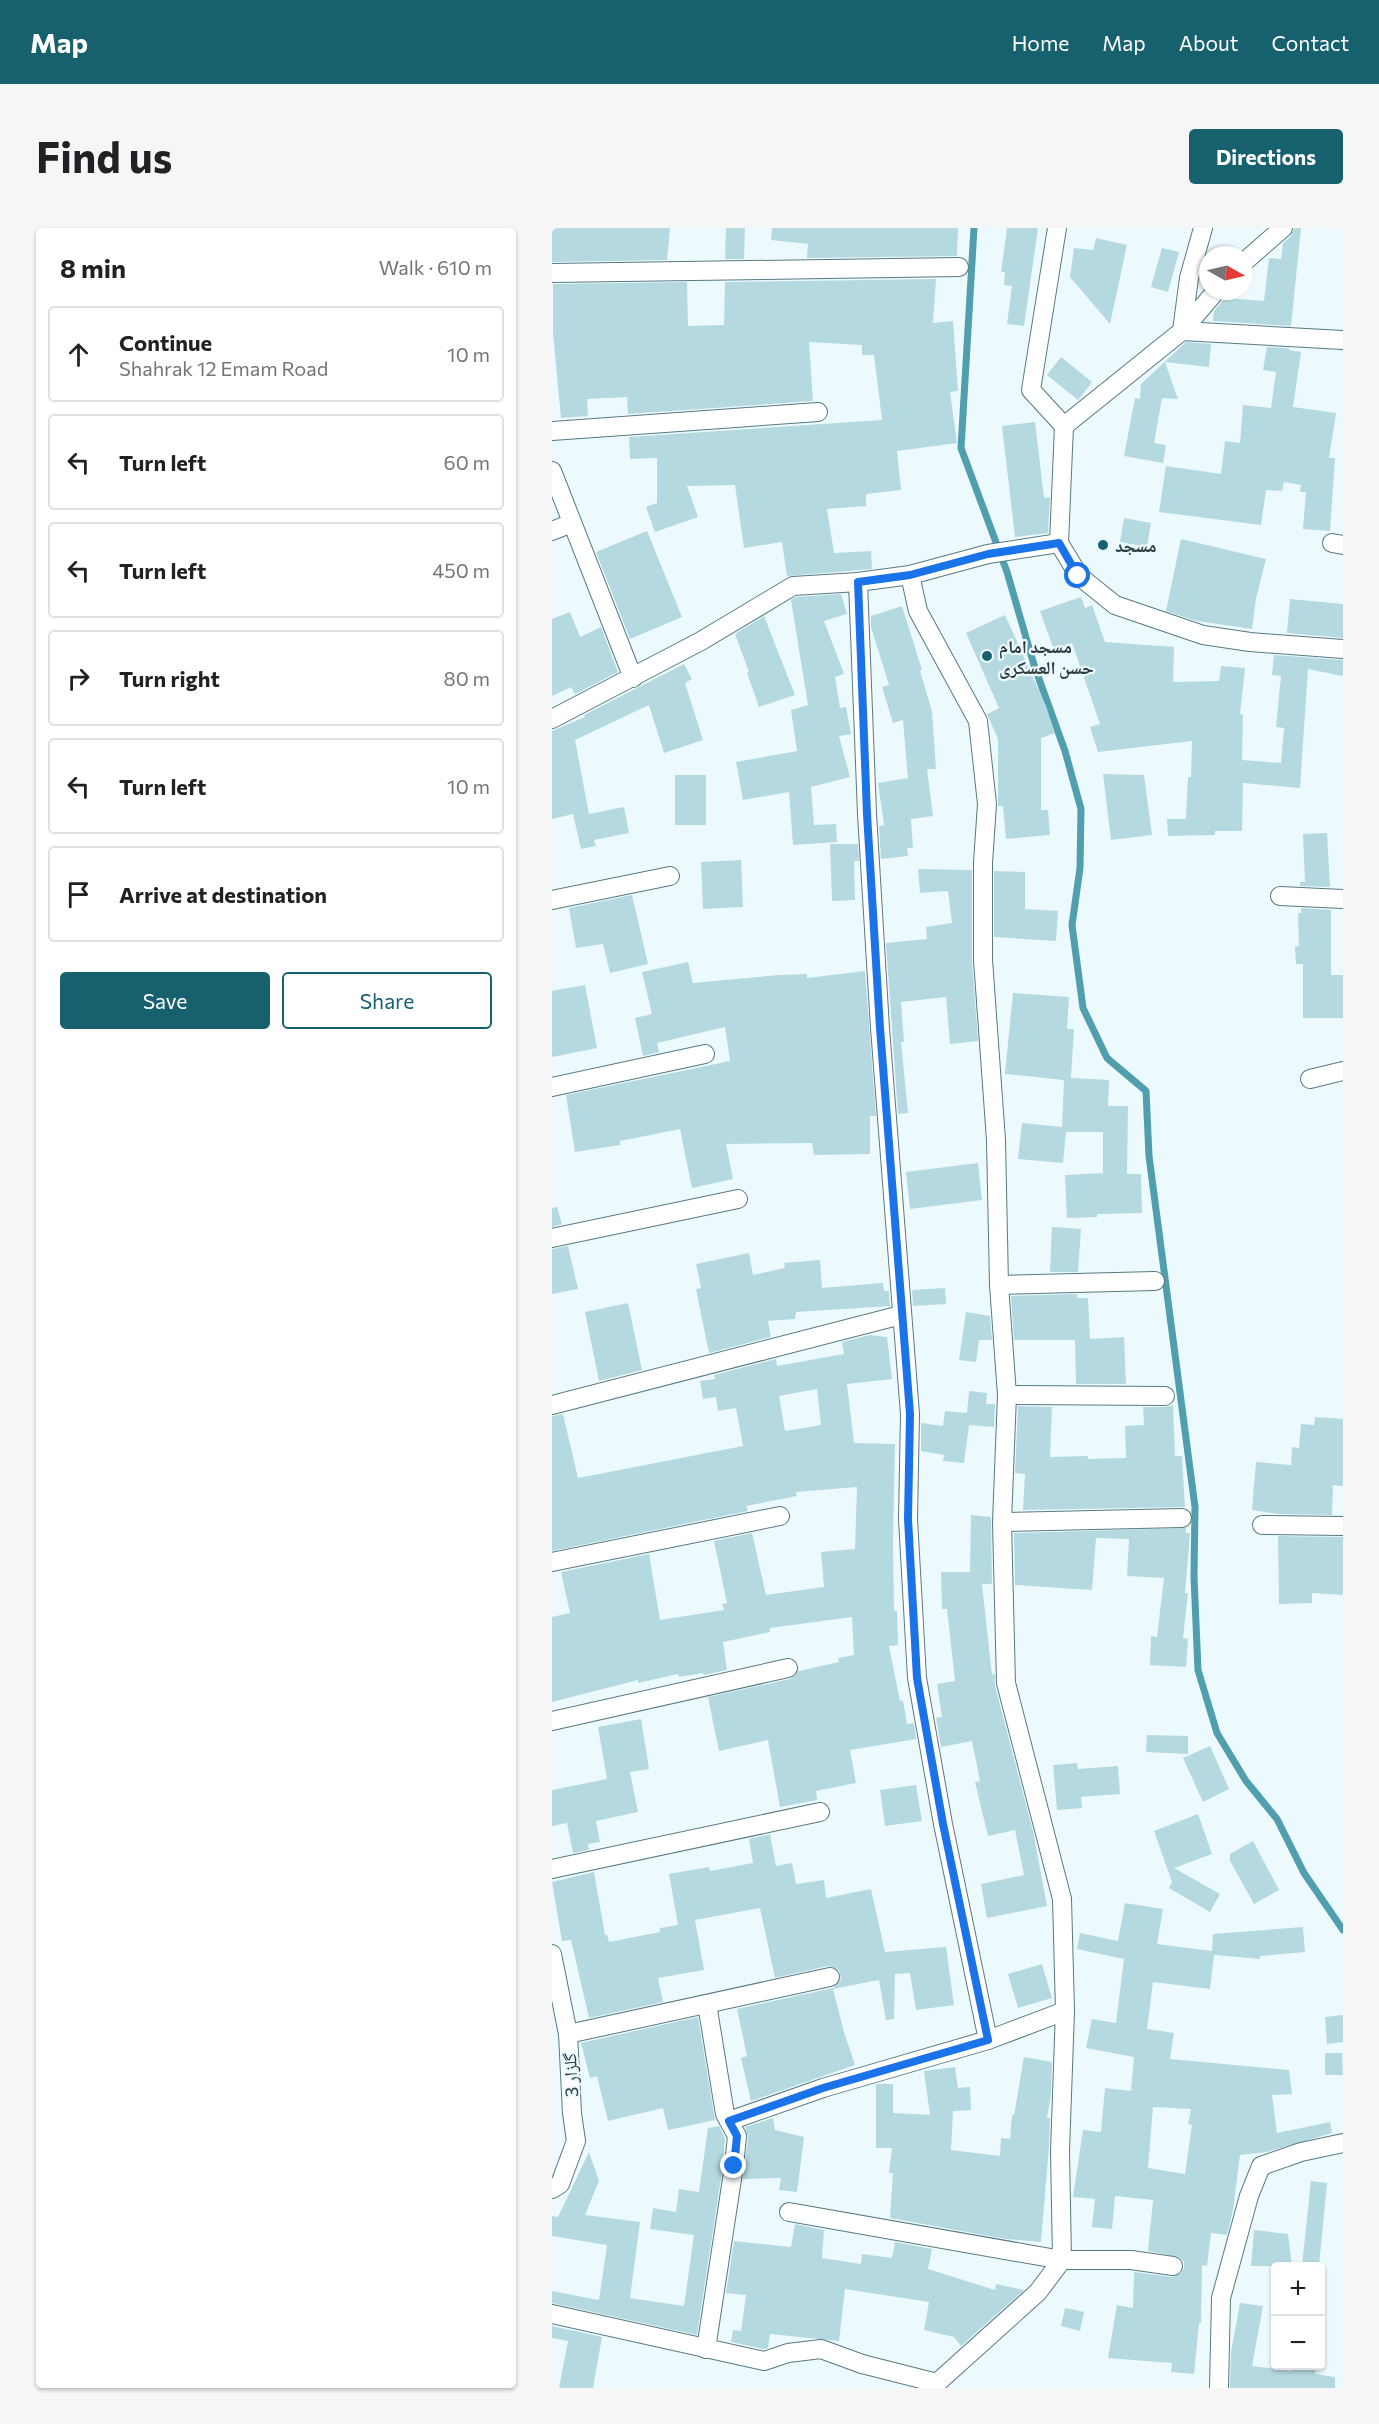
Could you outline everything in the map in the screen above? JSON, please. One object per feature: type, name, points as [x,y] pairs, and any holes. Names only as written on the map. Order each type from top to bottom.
[{"type":"street","points":[[1057,228],[1031,390],[1064,426],[1059,543],[1078,576],[1115,605],[1203,635],[1250,642],[1343,649]]},
{"type":"street","points":[[1182,331],[1189,278],[1203,228]]},
{"type":"street","points":[[1253,254],[1282,228]]},
{"type":"street","points":[[552,273],[959,267]]},
{"type":"street","points":[[1064,426],[1182,331],[1208,300]]},
{"type":"street","points":[[1182,331],[1343,340]]},
{"type":"street","points":[[552,431],[819,412]]},
{"type":"street","points":[[552,471],[633,678]]},
{"type":"street","points":[[552,531],[572,523]]},
{"type":"street","points":[[552,719],[701,641],[793,586],[858,582],[910,575],[988,554],[1059,543]]},
{"type":"street","points":[[552,2314],[764,2361],[788,2354],[820,2349],[862,2364],[917,2376],[937,2383],[1038,2292],[1062,2260],[1060,2151],[1065,2011],[1062,1899],[1006,1683],[1002,1522],[1007,1395],[999,1285],[996,1140],[983,960],[983,863],[987,804],[978,721],[918,611],[910,575]]},
{"type":"street","points":[[858,582],[869,838],[901,1315],[910,1414],[908,1519],[917,1678],[943,1824],[988,2040]]},
{"type":"street","points":[[552,900],[670,876]]},
{"type":"street","points":[[1280,896],[1343,899]]},
{"type":"street","points":[[552,1087],[705,1054]]},
{"type":"street","points":[[1310,1079],[1343,1071]]},
{"type":"street","points":[[552,1238],[738,1199]]},
{"type":"street","points":[[999,1285],[1155,1281]]},
{"type":"street","points":[[552,1405],[901,1315]]},
{"type":"street","points":[[1007,1395],[1165,1396]]},
{"type":"street","points":[[552,1562],[780,1516]]},
{"type":"street","points":[[1002,1522],[1182,1518]]},
{"type":"street","points":[[1262,1525],[1343,1526]]},
{"type":"street","points":[[552,1721],[788,1668]]},
{"type":"street","points":[[552,1869],[820,1812]]},
{"type":"street","name":"گلزار 3","points":[[552,1954],[568,2034],[572,2113],[576,2141],[560,2184],[552,2189]]},
{"type":"street","points":[[568,2034],[830,1977]]},
{"type":"street","points":[[706,2349],[737,2136],[725,2114],[707,2004]]},
{"type":"street","points":[[729,2121],[823,2088],[988,2040],[1065,2011]]},
{"type":"street","points":[[1219,2388],[1221,2298],[1250,2196],[1261,2166],[1300,2152],[1343,2143]]},
{"type":"street","points":[[789,2212],[1062,2260],[1131,2260],[1173,2266]]},
{"type":"street","points":[[901,2388],[917,2376]]},
{"type":"building","points":[[552,228],[670,228],[667,260],[552,262]]},
{"type":"building","points":[[726,228],[745,228],[744,259],[725,259]]},
{"type":"building","points":[[772,228],[958,228],[957,256],[807,258],[808,244],[771,240]]},
{"type":"building","points":[[1007,228],[1038,228],[1024,326],[1007,324],[1012,286],[1004,285],[1005,272],[1001,272]]},
{"type":"building","points":[[1294,228],[1301,228],[1291,326],[1213,321],[1214,311],[1223,300],[1264,301],[1269,258],[1281,259],[1283,243],[1291,236]]},
{"type":"building","points":[[1096,238],[1127,245],[1110,324],[1070,277],[1074,248],[1093,250]]},
{"type":"building","points":[[1162,248],[1179,252],[1168,292],[1151,287]]},
{"type":"building","points":[[936,279],[933,323],[953,321],[958,391],[950,392],[957,443],[897,451],[901,490],[866,494],[866,506],[827,509],[834,553],[871,551],[872,569],[787,576],[782,542],[744,548],[735,485],[687,486],[698,517],[655,532],[646,507],[657,503],[657,458],[630,459],[629,437],[882,420],[874,355],[862,355],[862,345],[809,342],[813,401],[628,414],[627,397],[587,399],[588,416],[561,418],[553,333],[553,284],[687,282],[688,326],[724,325],[725,282]]},
{"type":"building","points":[[1186,342],[1211,344],[1209,367],[1165,362],[1178,399],[1162,398],[1154,443],[1166,445],[1163,463],[1124,456],[1135,398],[1140,399],[1141,384]]},
{"type":"building","points":[[1267,347],[1289,348],[1289,350],[1301,352],[1293,407],[1336,413],[1329,458],[1335,458],[1330,531],[1303,529],[1306,492],[1300,492],[1301,485],[1284,482],[1282,491],[1266,490],[1261,525],[1159,512],[1166,466],[1221,474],[1225,441],[1240,443],[1243,405],[1271,408],[1276,372],[1263,370]]},
{"type":"building","points":[[1061,357],[1092,382],[1078,400],[1047,375]]},
{"type":"building","points":[[1035,422],[1044,498],[1050,497],[1048,533],[1015,537],[1002,426]]},
{"type":"building","points":[[1124,518],[1151,523],[1147,547],[1120,542]]},
{"type":"building","points":[[647,531],[682,617],[630,639],[596,552]]},
{"type":"building","points":[[1181,539],[1266,559],[1256,598],[1252,629],[1197,621],[1166,611]]},
{"type":"building","points":[[841,594],[847,614],[824,621],[844,674],[835,677],[840,708],[846,707],[851,734],[839,736],[850,777],[811,787],[814,825],[836,824],[837,842],[793,845],[789,792],[743,800],[736,762],[797,751],[791,710],[808,705],[791,600],[796,597]]},
{"type":"building","points":[[1081,597],[1085,608],[1092,605],[1105,642],[1174,647],[1173,682],[1219,681],[1221,666],[1245,668],[1240,714],[1243,715],[1242,760],[1281,763],[1284,728],[1276,727],[1281,676],[1272,675],[1274,655],[1343,660],[1343,676],[1308,669],[1300,788],[1243,783],[1242,831],[1215,831],[1215,835],[1168,836],[1167,819],[1186,819],[1192,741],[1098,752],[1090,727],[1100,724],[1072,643],[1054,650],[1040,611]]},
{"type":"building","points":[[1290,599],[1343,604],[1343,638],[1287,633]]},
{"type":"building","points":[[902,606],[932,711],[936,769],[927,769],[933,816],[911,819],[913,848],[907,848],[908,856],[881,859],[879,826],[884,825],[878,783],[908,778],[903,720],[893,723],[882,687],[889,685],[871,627],[871,616]]},
{"type":"building","points":[[570,612],[580,637],[601,627],[618,672],[575,694],[571,687],[552,696],[552,619]]},
{"type":"building","points":[[1005,615],[1046,706],[1055,733],[1041,738],[1041,810],[1048,810],[1050,835],[1006,839],[1003,806],[998,806],[998,739],[987,714],[999,708],[966,633]]},
{"type":"building","points":[[764,616],[795,695],[759,707],[735,634]]},
{"type":"building","points":[[684,664],[692,679],[685,683],[703,740],[664,753],[649,705],[575,740],[589,814],[624,807],[629,833],[594,840],[596,846],[581,849],[573,814],[552,819],[552,731],[585,717],[584,715]]},
{"type":"building","points":[[1103,774],[1144,775],[1152,835],[1111,840]]},
{"type":"building","points":[[675,775],[706,775],[706,825],[675,825]]},
{"type":"building","points":[[1327,833],[1330,887],[1300,886],[1300,882],[1305,882],[1303,834]]},
{"type":"building","points":[[830,844],[858,844],[859,861],[854,861],[855,900],[832,901]]},
{"type":"building","points":[[741,860],[743,907],[703,909],[701,862]]},
{"type":"building","points":[[918,869],[972,870],[972,960],[978,1041],[950,1044],[946,997],[901,1002],[904,1042],[901,1042],[908,1113],[898,1114],[886,943],[927,939],[926,927],[952,923],[948,891],[920,893]]},
{"type":"building","points":[[994,871],[1025,872],[1025,909],[1058,911],[1056,941],[994,937]]},
{"type":"building","points":[[632,895],[648,964],[610,973],[603,944],[576,948],[569,908]]},
{"type":"building","points":[[1301,908],[1331,910],[1331,975],[1343,975],[1343,1018],[1303,1018],[1303,964],[1296,964],[1295,947],[1299,946],[1298,913],[1301,913]]},
{"type":"building","points":[[688,962],[693,983],[779,975],[807,974],[807,978],[865,971],[876,1116],[870,1116],[870,1154],[814,1155],[812,1143],[726,1144],[733,1179],[692,1188],[680,1129],[620,1141],[620,1145],[575,1152],[566,1095],[730,1061],[725,1027],[657,1043],[659,1052],[643,1056],[635,1018],[652,1014],[642,972]]},
{"type":"building","points":[[585,985],[597,1048],[552,1057],[552,991]]},
{"type":"building","points":[[1013,993],[1069,997],[1067,1029],[1074,1029],[1071,1078],[1109,1080],[1108,1106],[1128,1106],[1127,1174],[1141,1174],[1142,1213],[1097,1214],[1097,1217],[1067,1218],[1065,1175],[1103,1173],[1103,1132],[1066,1132],[1063,1163],[1018,1159],[1022,1123],[1062,1127],[1064,1080],[1005,1074]]},
{"type":"building","points":[[978,1163],[982,1200],[910,1209],[906,1172]]},
{"type":"building","points":[[557,1207],[562,1224],[552,1227],[552,1208]]},
{"type":"building","points":[[1052,1227],[1081,1229],[1078,1272],[1050,1272]]},
{"type":"building","points":[[568,1246],[578,1289],[552,1294],[552,1249]]},
{"type":"building","points":[[749,1253],[753,1275],[785,1268],[784,1263],[820,1260],[822,1288],[883,1283],[884,1291],[889,1291],[890,1306],[796,1312],[795,1319],[768,1321],[771,1337],[709,1353],[696,1289],[701,1288],[696,1264]]},
{"type":"building","points":[[945,1288],[946,1304],[913,1306],[912,1290]]},
{"type":"building","points":[[1077,1294],[1077,1298],[1088,1298],[1090,1339],[1124,1337],[1126,1384],[1076,1384],[1075,1340],[1014,1340],[1011,1296]]},
{"type":"building","points":[[628,1303],[642,1370],[599,1381],[585,1312]]},
{"type":"building","points":[[966,1312],[990,1316],[992,1340],[979,1340],[976,1362],[959,1360]]},
{"type":"building","points":[[870,1335],[887,1337],[892,1379],[847,1384],[854,1443],[895,1444],[894,1611],[897,1611],[898,1645],[889,1646],[900,1701],[903,1700],[907,1724],[914,1723],[916,1739],[850,1750],[856,1783],[816,1791],[817,1800],[780,1807],[768,1740],[719,1751],[708,1697],[790,1679],[799,1671],[839,1662],[838,1658],[854,1655],[852,1617],[770,1628],[770,1632],[723,1642],[727,1670],[704,1675],[703,1673],[679,1677],[678,1674],[638,1683],[638,1680],[552,1702],[552,1617],[570,1613],[561,1572],[649,1554],[660,1620],[724,1610],[722,1604],[727,1603],[714,1541],[752,1533],[766,1595],[824,1587],[821,1552],[855,1549],[857,1487],[796,1492],[797,1496],[746,1506],[748,1511],[552,1551],[552,1416],[563,1414],[578,1478],[743,1446],[736,1408],[718,1411],[716,1397],[703,1399],[700,1381],[715,1379],[714,1375],[776,1359],[777,1366],[844,1354],[842,1342]],"holes":[[[817,1389],[821,1425],[785,1431],[779,1396]]]},
{"type":"building","points":[[969,1391],[987,1393],[986,1404],[995,1404],[994,1427],[969,1425],[964,1463],[943,1461],[944,1455],[921,1451],[921,1423],[943,1426],[945,1411],[967,1413]]},
{"type":"building","points":[[1173,1405],[1175,1456],[1182,1456],[1185,1507],[1023,1510],[1025,1474],[1015,1473],[1018,1406],[1052,1407],[1050,1457],[1088,1456],[1088,1459],[1126,1458],[1125,1426],[1144,1425],[1143,1407]]},
{"type":"building","points":[[1315,1417],[1343,1419],[1343,1486],[1333,1485],[1332,1515],[1278,1514],[1252,1510],[1256,1462],[1291,1465],[1292,1447],[1299,1448],[1301,1424],[1314,1425]]},
{"type":"building","points":[[971,1515],[991,1517],[992,1584],[982,1584],[992,1675],[995,1674],[995,1686],[1033,1831],[1047,1906],[987,1918],[981,1884],[1024,1875],[1015,1830],[988,1836],[975,1782],[980,1781],[972,1741],[941,1747],[936,1718],[942,1717],[937,1684],[955,1681],[947,1609],[942,1609],[941,1572],[970,1572]]},
{"type":"building","points":[[1186,1528],[1186,1533],[1190,1533],[1185,1593],[1188,1593],[1183,1638],[1188,1639],[1186,1667],[1150,1665],[1151,1636],[1157,1637],[1164,1578],[1127,1576],[1129,1539],[1096,1538],[1092,1590],[1015,1585],[1014,1533]]},
{"type":"building","points":[[1278,1536],[1343,1537],[1343,1595],[1312,1593],[1312,1603],[1279,1604]]},
{"type":"building","points":[[641,1719],[649,1769],[630,1772],[638,1812],[596,1821],[600,1842],[588,1844],[589,1850],[573,1853],[567,1823],[552,1826],[552,1790],[607,1779],[598,1727]]},
{"type":"building","points":[[1147,1735],[1188,1736],[1188,1754],[1146,1752]]},
{"type":"building","points":[[1210,1746],[1229,1789],[1203,1802],[1183,1758]]},
{"type":"building","points":[[1077,1763],[1078,1769],[1118,1766],[1120,1794],[1081,1797],[1082,1808],[1057,1810],[1053,1765]]},
{"type":"building","points":[[916,1785],[922,1821],[885,1826],[880,1790]]},
{"type":"building","points":[[1198,1814],[1212,1854],[1174,1868],[1220,1894],[1210,1912],[1169,1888],[1172,1882],[1154,1831]]},
{"type":"building","points":[[770,1834],[776,1866],[792,1863],[796,1884],[824,1880],[826,1898],[871,1889],[885,1952],[946,1947],[954,2005],[916,2010],[910,1973],[895,1974],[894,2019],[886,2020],[879,1980],[833,1989],[855,2065],[751,2101],[741,2058],[747,2056],[737,2009],[833,1988],[841,1980],[839,1970],[828,1966],[775,1978],[760,1908],[695,1920],[704,1970],[658,1978],[663,2002],[589,2018],[571,1940],[562,1941],[552,1882],[594,1872],[605,1935],[609,1942],[660,1932],[660,1928],[678,1925],[669,1874],[709,1867],[710,1871],[753,1863],[749,1839]]},
{"type":"building","points":[[1253,1841],[1279,1890],[1254,1904],[1230,1861],[1230,1854]]},
{"type":"building","points":[[1125,1903],[1163,1909],[1157,1944],[1212,1951],[1213,1934],[1303,1927],[1305,1952],[1260,1956],[1260,1959],[1214,1955],[1210,1989],[1153,1982],[1147,2029],[1174,2033],[1170,2059],[1289,2070],[1292,2094],[1272,2095],[1277,2133],[1330,2122],[1332,2133],[1267,2152],[1240,2155],[1233,2210],[1227,2235],[1211,2233],[1207,2266],[1202,2265],[1201,2323],[1199,2323],[1194,2374],[1171,2372],[1172,2363],[1108,2358],[1117,2305],[1133,2308],[1134,2272],[1172,2277],[1181,2273],[1184,2268],[1184,2262],[1179,2257],[1148,2251],[1153,2200],[1115,2196],[1112,2229],[1092,2227],[1095,2199],[1073,2197],[1083,2130],[1101,2132],[1105,2088],[1131,2091],[1134,2057],[1086,2048],[1092,2019],[1116,2023],[1124,1959],[1077,1949],[1080,1933],[1118,1941]],"holes":[[[1153,2107],[1191,2109],[1188,2124],[1192,2125],[1185,2174],[1148,2168]]]},
{"type":"building","points":[[1042,1964],[1052,1998],[1018,2008],[1008,1974]]},
{"type":"building","points":[[1343,2015],[1343,2042],[1327,2044],[1325,2017]]},
{"type":"building","points":[[698,2017],[715,2120],[668,2130],[663,2108],[608,2121],[597,2076],[590,2078],[581,2043]]},
{"type":"building","points":[[1325,2053],[1342,2053],[1343,2075],[1325,2075]]},
{"type":"building","points":[[1024,2057],[1052,2062],[1051,2094],[1047,2118],[1050,2118],[1049,2147],[1041,2242],[1006,2239],[890,2218],[893,2173],[889,2173],[892,2148],[876,2148],[876,2084],[893,2084],[893,2113],[930,2115],[924,2071],[955,2067],[958,2088],[970,2087],[971,2110],[953,2111],[951,2150],[1000,2156],[1001,2138],[1010,2139],[1012,2115],[1014,2115]]},
{"type":"building","points":[[773,2118],[775,2130],[804,2137],[797,2192],[779,2190],[781,2178],[743,2179],[748,2137],[745,2127]]},
{"type":"building","points":[[719,2126],[725,2138],[723,2165],[697,2335],[552,2303],[552,2291],[599,2300],[607,2245],[552,2236],[552,2216],[558,2217],[589,2152],[599,2181],[585,2215],[640,2222],[630,2298],[684,2306],[694,2235],[650,2229],[653,2208],[676,2212],[679,2189],[699,2192],[708,2128]]},
{"type":"building","points":[[1311,2181],[1327,2183],[1319,2262],[1302,2262]]},
{"type":"building","points":[[795,2224],[824,2230],[822,2258],[861,2264],[862,2254],[892,2258],[895,2242],[932,2249],[928,2269],[995,2290],[996,2284],[1024,2290],[961,2346],[954,2337],[924,2330],[929,2302],[845,2289],[839,2341],[770,2334],[768,2348],[731,2342],[733,2330],[741,2331],[746,2295],[726,2293],[734,2241],[791,2247]]},
{"type":"building","points":[[1254,2230],[1288,2234],[1292,2262],[1271,2262],[1271,2266],[1251,2266]]},
{"type":"building","points":[[1240,2303],[1263,2306],[1252,2366],[1271,2370],[1316,2370],[1315,2374],[1335,2377],[1335,2388],[1230,2388],[1231,2352]]},
{"type":"building","points":[[1065,2308],[1084,2312],[1080,2331],[1061,2326]]},
{"type":"building","points":[[552,2326],[602,2337],[593,2388],[559,2388],[568,2341],[552,2338]]},
{"type":"waterway","points":[[974,228],[961,448],[1007,572],[1034,665],[1065,751],[1081,809],[1080,868],[1072,925],[1083,1008],[1107,1058],[1146,1091],[1149,1156],[1195,1507],[1194,1577],[1198,1670],[1217,1733],[1246,1781],[1277,1819],[1304,1873],[1343,1930]]},
{"type":"place","name":"مسجد","points":[[1103,545]]},
{"type":"place","name":"مسجد امام حسن العسکری","points":[[987,656]]},
{"type":"route","points":[[734,2166],[737,2136],[729,2121],[823,2088],[988,2040],[943,1824],[917,1678],[908,1519],[910,1414],[880,1028],[867,814],[858,582],[910,575],[988,554],[1059,543],[1078,576]]}]
